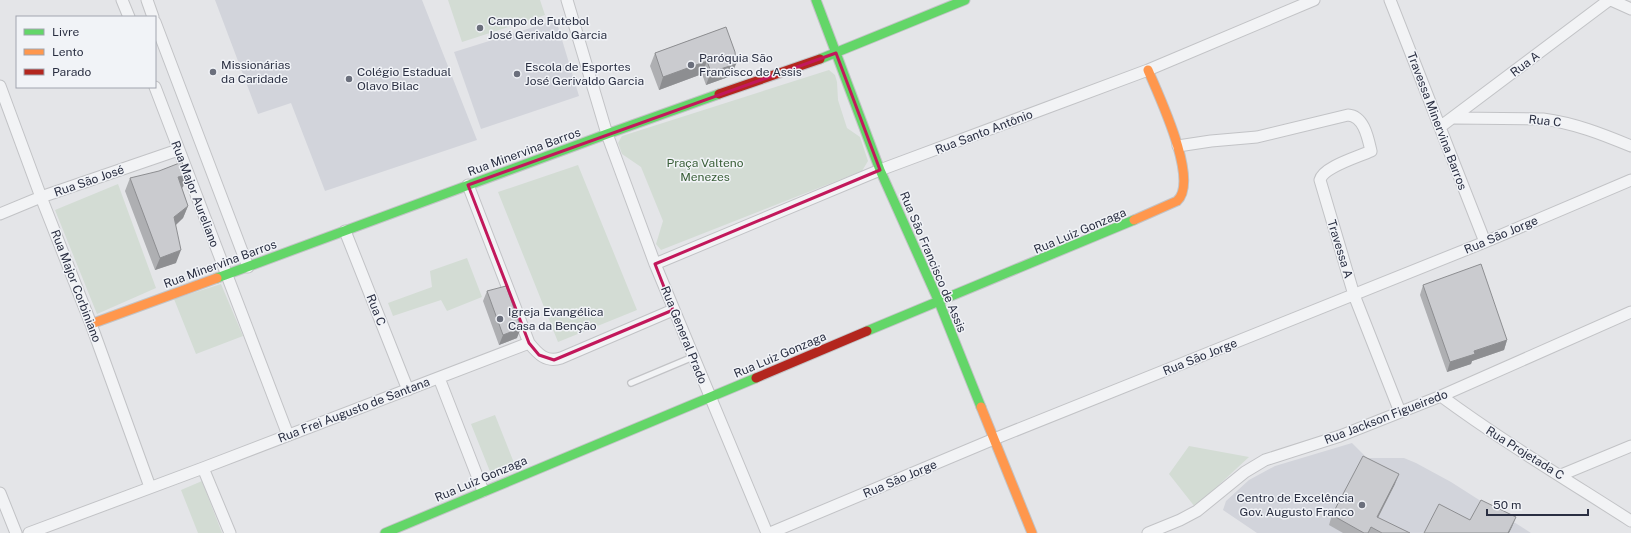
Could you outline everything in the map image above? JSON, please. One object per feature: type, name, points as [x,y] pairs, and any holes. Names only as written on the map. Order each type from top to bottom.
[{"type":"street","points":[[122,0],[129,16]]},
{"type":"street","points":[[147,0],[153,16]]},
{"type":"street","name":"Rua General Prado","points":[[567,0],[608,134],[655,264],[767,533]]},
{"type":"street","name":"Rua São Francisco de Assis","points":[[816,0],[880,170],[939,302],[1032,533]]},
{"type":"street","name":"Rua Minervina Barros","points":[[92,324],[608,134],[836,53],[965,0]]},
{"type":"street","name":"Rua Santo Antônio","points":[[655,264],[880,170],[1148,70],[1314,0]]},
{"type":"street","name":"Travessa Minervina Barros","points":[[1390,0],[1485,242]]},
{"type":"street","points":[[1610,0],[1631,9]]},
{"type":"street","name":"Rua A","points":[[1440,127],[1610,0]]},
{"type":"street","name":"Rua Major Aureliano","points":[[156,25],[248,267]]},
{"type":"street","points":[[1148,70],[1178,146]]},
{"type":"street","name":"Rua Major Corbiniano","points":[[0,86],[41,197],[92,324],[150,488]]},
{"type":"street","name":"Rua Major Aureliano","points":[[155,88],[288,435]]},
{"type":"street","name":"Travessa A","points":[[1178,146],[1211,141],[1257,137],[1348,115],[1359,119],[1372,151],[1329,168],[1321,175],[1320,180],[1354,295],[1400,412]]},
{"type":"street","name":"Rua C","points":[[1454,118],[1555,120],[1577,125],[1631,146]]},
{"type":"street","name":"Rua Luiz Gonzaga","points":[[385,533],[1168,207],[1178,201],[1182,196],[1183,174],[1178,146]]},
{"type":"street","name":"Rua São José","points":[[0,214],[41,197],[178,150]]},
{"type":"street","name":"Rua São Jorge","points":[[770,533],[994,439],[1485,242],[1631,180]]},
{"type":"street","points":[[468,185],[529,343],[539,355],[554,360],[673,310]]},
{"type":"street","name":"Rua C","points":[[345,231],[408,390]]},
{"type":"street","name":"Rua Jackson Figueiredo","points":[[1148,533],[1180,520],[1197,511],[1245,472],[1265,460],[1340,436],[1441,396],[1631,312]]},
{"type":"street","name":"Rua Frei Augusto de Santana","points":[[29,533],[529,343]]},
{"type":"street","points":[[439,378],[483,491]]},
{"type":"street","name":"Rua Projetada C","points":[[1441,396],[1508,443],[1561,475],[1631,521]]},
{"type":"street","points":[[1561,475],[1631,446]]},
{"type":"street","points":[[203,468],[230,533]]},
{"type":"street","points":[[0,493],[16,533]]},
{"type":"lane","points":[[631,383],[693,357]]},
{"type":"highlighted area","points":[[836,53],[880,170],[655,264],[673,310],[554,360],[539,355],[529,343],[468,185]]},
{"type":"shaded area","name":"Colégio Estadual Olavo Bilac","points":[[215,0],[422,0],[477,140],[325,191],[291,103],[258,114]]},
{"type":"shaded area","name":"Escola de Esportes José Gerivaldo Garcia","points":[[556,20],[579,96],[481,129],[454,52]]},
{"type":"shaded area","points":[[1352,443],[1367,458],[1404,458],[1416,463],[1451,482],[1531,533],[1257,533],[1223,510],[1226,501],[1249,480],[1275,466]]},
{"type":"green space","name":"Campo de Futebol José Gerivaldo Garcia","points":[[448,0],[540,0],[545,15],[462,42]]},
{"type":"green space","name":"Praça Valteno Menezes","points":[[829,70],[835,75],[838,100],[847,128],[860,137],[868,161],[862,171],[661,250],[656,244],[663,221],[641,167],[622,154],[618,143],[622,136]]},
{"type":"green space","points":[[578,165],[637,310],[558,342],[498,192]]},
{"type":"green space","points":[[118,184],[156,288],[97,314],[55,210]]},
{"type":"green space","points":[[467,258],[482,297],[447,311],[441,300],[393,316],[388,303],[432,287],[430,271]]},
{"type":"green space","points":[[221,284],[243,336],[196,354],[174,299]]},
{"type":"green space","points":[[495,415],[516,468],[493,479],[471,424]]},
{"type":"green space","points":[[1189,446],[1249,457],[1195,507],[1169,474]]},
{"type":"green space","points":[[202,481],[222,533],[198,533],[181,490]]},
{"type":"building","points":[[726,27],[735,52],[736,64],[711,72],[707,61],[663,77],[655,53]]},
{"type":"building","points":[[182,162],[187,175],[178,177],[188,206],[174,217],[181,250],[160,258],[130,178],[159,171]]},
{"type":"building","points":[[1481,264],[1507,340],[1474,351],[1475,354],[1450,362],[1423,285]]},
{"type":"building","points":[[506,286],[521,328],[503,335],[487,291]]},
{"type":"building","name":"Centro de Excelência Gov. Augusto Franco","points":[[1363,456],[1399,474],[1377,517],[1410,533],[1382,533],[1371,527],[1368,533],[1364,533],[1332,515]]},
{"type":"building","points":[[1481,500],[1516,517],[1508,533],[1424,533],[1439,504],[1470,520]]},
{"type":"traffic: fast","points":[[816,0],[880,170],[939,302],[981,407]]},
{"type":"traffic: fast","points":[[820,59],[965,0]]},
{"type":"traffic: fast","points":[[217,278],[719,94]]},
{"type":"traffic: fast","points":[[867,331],[1134,220]]},
{"type":"traffic: fast","points":[[385,533],[756,378]]},
{"type":"traffic: slow","points":[[1134,220],[1177,201],[1183,191],[1184,175],[1181,157],[1168,117],[1148,70]]},
{"type":"traffic: slow","points":[[91,324],[217,278]]},
{"type":"traffic: slow","points":[[981,407],[1032,533]]},
{"type":"traffic: jam","points":[[719,94],[820,59]]},
{"type":"traffic: jam","points":[[756,378],[867,331]]},
{"type":"place","name":"Campo de Futebol José Gerivaldo Garcia","points":[[480,28]]},
{"type":"place","name":"Paróquia São Francisco de Assis","points":[[691,65]]},
{"type":"place","name":"Missionárias da Caridade","points":[[213,72]]},
{"type":"place","name":"Escola de Esportes José Gerivaldo Garcia","points":[[517,74]]},
{"type":"place","name":"Colégio Estadual Olavo Bilac","points":[[349,79]]},
{"type":"place","name":"Igreja Evangélica Casa da Benção","points":[[500,319]]},
{"type":"place","name":"Centro de Excelência Gov. Augusto Franco","points":[[1362,505]]}]
